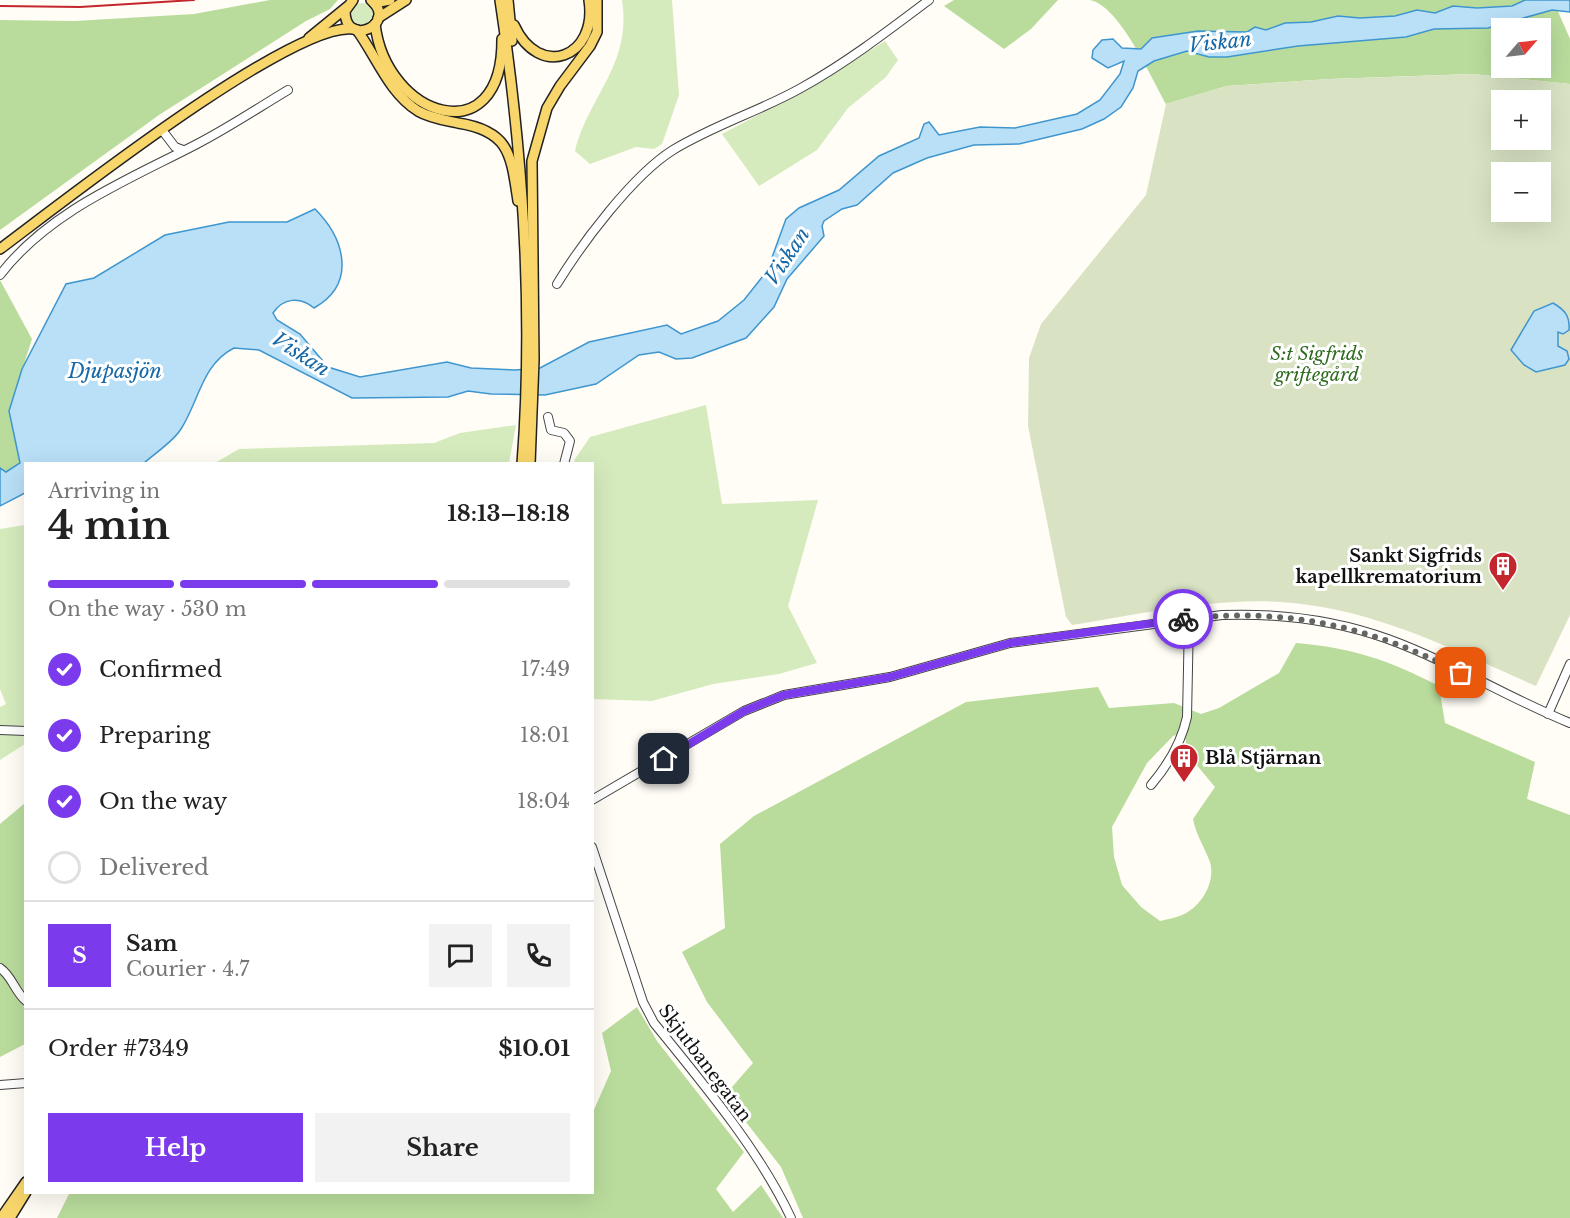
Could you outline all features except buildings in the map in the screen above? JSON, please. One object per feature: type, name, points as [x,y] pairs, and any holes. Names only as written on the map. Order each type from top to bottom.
[{"type":"main road","points":[[390,0],[372,2],[384,57],[393,73],[412,96],[430,108],[459,110],[483,99],[500,73],[502,3]]},
{"type":"main road","points":[[307,39],[335,29],[368,30],[376,21],[406,0]]},
{"type":"main road","points":[[502,3],[519,38],[532,51],[550,57],[575,49],[587,34],[591,14],[589,0]]},
{"type":"main road","points":[[528,226],[532,161],[536,139],[553,97],[590,46],[598,21],[597,0]]},
{"type":"main road","points":[[350,3],[347,21],[355,29],[392,86],[410,105],[429,117],[490,131],[501,141],[511,161],[519,213],[528,226]]},
{"type":"main road","points":[[0,249],[162,130],[225,87],[307,39],[350,3]]},
{"type":"main road","points":[[502,3],[528,226]]},
{"type":"main road","points":[[511,19],[528,226],[530,462]]},
{"type":"main road","points":[[522,462],[528,429]]},
{"type":"main road","points":[[1,1218],[24,1185]]},
{"type":"main road","points":[[10,1218],[25,1194]]},
{"type":"street","points":[[557,284],[625,194],[662,157],[710,131],[801,89],[865,48],[929,0]]},
{"type":"street","points":[[0,275],[20,252],[94,195],[183,150],[288,90]]},
{"type":"street","points":[[162,130],[175,147],[183,150]]},
{"type":"street","points":[[548,417],[551,430],[564,433],[570,441],[565,462]]},
{"type":"street","points":[[594,799],[744,711],[771,699],[890,677],[1010,643],[1189,619],[1256,614],[1308,620],[1354,630],[1426,655],[1570,723]]},
{"type":"street","points":[[1151,785],[1170,759],[1184,732],[1187,717],[1189,619]]},
{"type":"street","points":[[1548,714],[1570,664]]},
{"type":"street","points":[[0,730],[24,731]]},
{"type":"street","name":"Skjutbanegatan","points":[[594,853],[642,1002],[654,1023],[760,1161],[791,1218]]},
{"type":"street","points":[[0,968],[6,972],[19,996],[24,1000]]},
{"type":"street","points":[[0,1085],[24,1083]]},
{"type":"green space","points":[[270,0],[338,0],[330,9],[306,21],[159,115],[0,230],[0,20],[75,21],[194,14]]},
{"type":"green space","points":[[622,0],[672,0],[679,95],[662,144],[654,149],[636,147],[590,164],[575,151],[581,131],[615,62],[621,43]]},
{"type":"green space","points":[[954,0],[1058,0],[1031,29],[1004,49],[944,6]]},
{"type":"green space","points":[[1090,0],[1553,0],[1570,39],[1570,84],[1511,78],[1551,78],[1551,18],[1491,18],[1491,76],[1472,74],[1330,79],[1227,86],[1166,104],[1134,44],[1112,15],[1101,5]]},
{"type":"green space","points":[[362,3],[372,10],[373,14],[366,24],[362,25],[352,18],[351,14],[358,4]]},
{"type":"green space","points":[[885,41],[898,60],[886,77],[848,108],[817,150],[759,186],[722,134],[820,82]]},
{"type":"green space","name":"S:t Sigfrids griftegård","points":[[1473,74],[1491,76],[1491,78],[1570,84],[1570,615],[1536,686],[1397,627],[1339,610],[1309,605],[1250,601],[1220,603],[1160,610],[1072,625],[1066,617],[1028,426],[1029,358],[1041,324],[1146,195],[1166,104],[1227,86],[1330,79]]},
{"type":"green space","points":[[0,280],[32,339],[9,411],[20,463],[6,472],[0,468]]},
{"type":"green space","points":[[706,405],[722,504],[818,500],[788,606],[817,663],[779,674],[713,684],[652,701],[594,699],[594,462],[574,462],[590,437]]},
{"type":"green space","points":[[516,425],[509,462],[217,462],[239,449],[434,443],[460,433]]},
{"type":"green space","points":[[24,525],[24,745],[0,760],[0,707],[6,704],[0,689],[0,529]]},
{"type":"green space","points":[[1296,643],[1353,652],[1387,662],[1421,677],[1439,686],[1445,723],[1535,762],[1527,799],[1570,815],[1570,1218],[803,1218],[781,1167],[725,1095],[753,1063],[707,1002],[682,952],[725,928],[720,844],[754,816],[966,702],[1098,687],[1109,708],[1174,703],[1201,714],[1219,708],[1279,673]],"holes":[[[1179,734],[1186,740],[1185,751],[1215,787],[1193,819],[1210,862],[1211,878],[1205,893],[1195,906],[1182,915],[1160,921],[1141,907],[1122,885],[1114,857],[1112,827],[1147,763],[1173,736]]]},
{"type":"green space","points":[[24,804],[24,1045],[0,1057],[0,824]]},
{"type":"green space","points":[[637,1007],[657,1041],[744,1152],[716,1189],[733,1212],[761,1185],[783,1218],[57,1218],[69,1194],[594,1194],[594,1110],[611,1071],[602,1033]]},
{"type":"water","name":"Djupasjön","points":[[1525,0],[1570,0],[1570,12],[1552,10],[1524,18],[1491,18],[1491,27],[1488,28],[1434,29],[1406,37],[1298,46],[1227,57],[1209,57],[1187,51],[1154,61],[1138,71],[1133,88],[1121,107],[1104,119],[1082,129],[1019,144],[974,145],[927,158],[893,173],[857,205],[842,209],[824,221],[822,226],[824,236],[787,279],[774,307],[746,338],[692,358],[676,359],[659,352],[639,355],[596,384],[545,395],[491,394],[468,391],[448,397],[352,398],[259,350],[234,348],[223,355],[208,373],[178,434],[145,462],[24,462],[24,494],[0,506],[0,468],[6,472],[20,463],[9,411],[22,369],[66,284],[94,278],[165,235],[229,222],[287,222],[315,209],[334,234],[339,247],[342,261],[337,287],[328,298],[314,308],[298,300],[292,300],[282,304],[273,313],[277,320],[300,334],[328,367],[360,377],[447,362],[471,368],[515,370],[540,368],[589,342],[667,325],[681,334],[718,321],[744,300],[767,271],[786,219],[799,208],[839,190],[879,156],[919,138],[924,124],[929,122],[939,135],[980,127],[1015,128],[1077,114],[1100,100],[1120,74],[1124,61],[1108,68],[1092,58],[1093,50],[1102,40],[1113,39],[1122,48],[1141,49],[1152,38],[1198,31],[1247,32],[1255,27],[1266,30],[1285,23],[1311,22],[1338,16],[1360,18],[1395,16],[1417,10],[1435,13],[1453,6],[1477,8],[1512,6]]},
{"type":"water","points":[[1553,303],[1568,317],[1569,330],[1563,334],[1558,332],[1558,346],[1567,351],[1569,359],[1565,365],[1536,372],[1524,365],[1511,350],[1534,311]]},
{"type":"railway","points":[[0,6],[80,7],[194,0]]},
{"type":"way so far","points":[[1183,619],[1256,614],[1331,624],[1386,639],[1426,655],[1461,673]]},
{"type":"place","name":"Sankt Sigfrids kapellkrematorium","points":[[1503,592]]},
{"type":"place","name":"Blå Stjärnan","points":[[1184,784]]},
{"type":"route","points":[[664,759],[744,711],[784,695],[890,677],[1010,643],[1183,619]]},
{"type":"water label","name":"Viskan","points":[[1220,42]]},
{"type":"water label","name":"Viskan","points":[[787,256]]},
{"type":"water label","name":"Viskan","points":[[301,354]]}]
